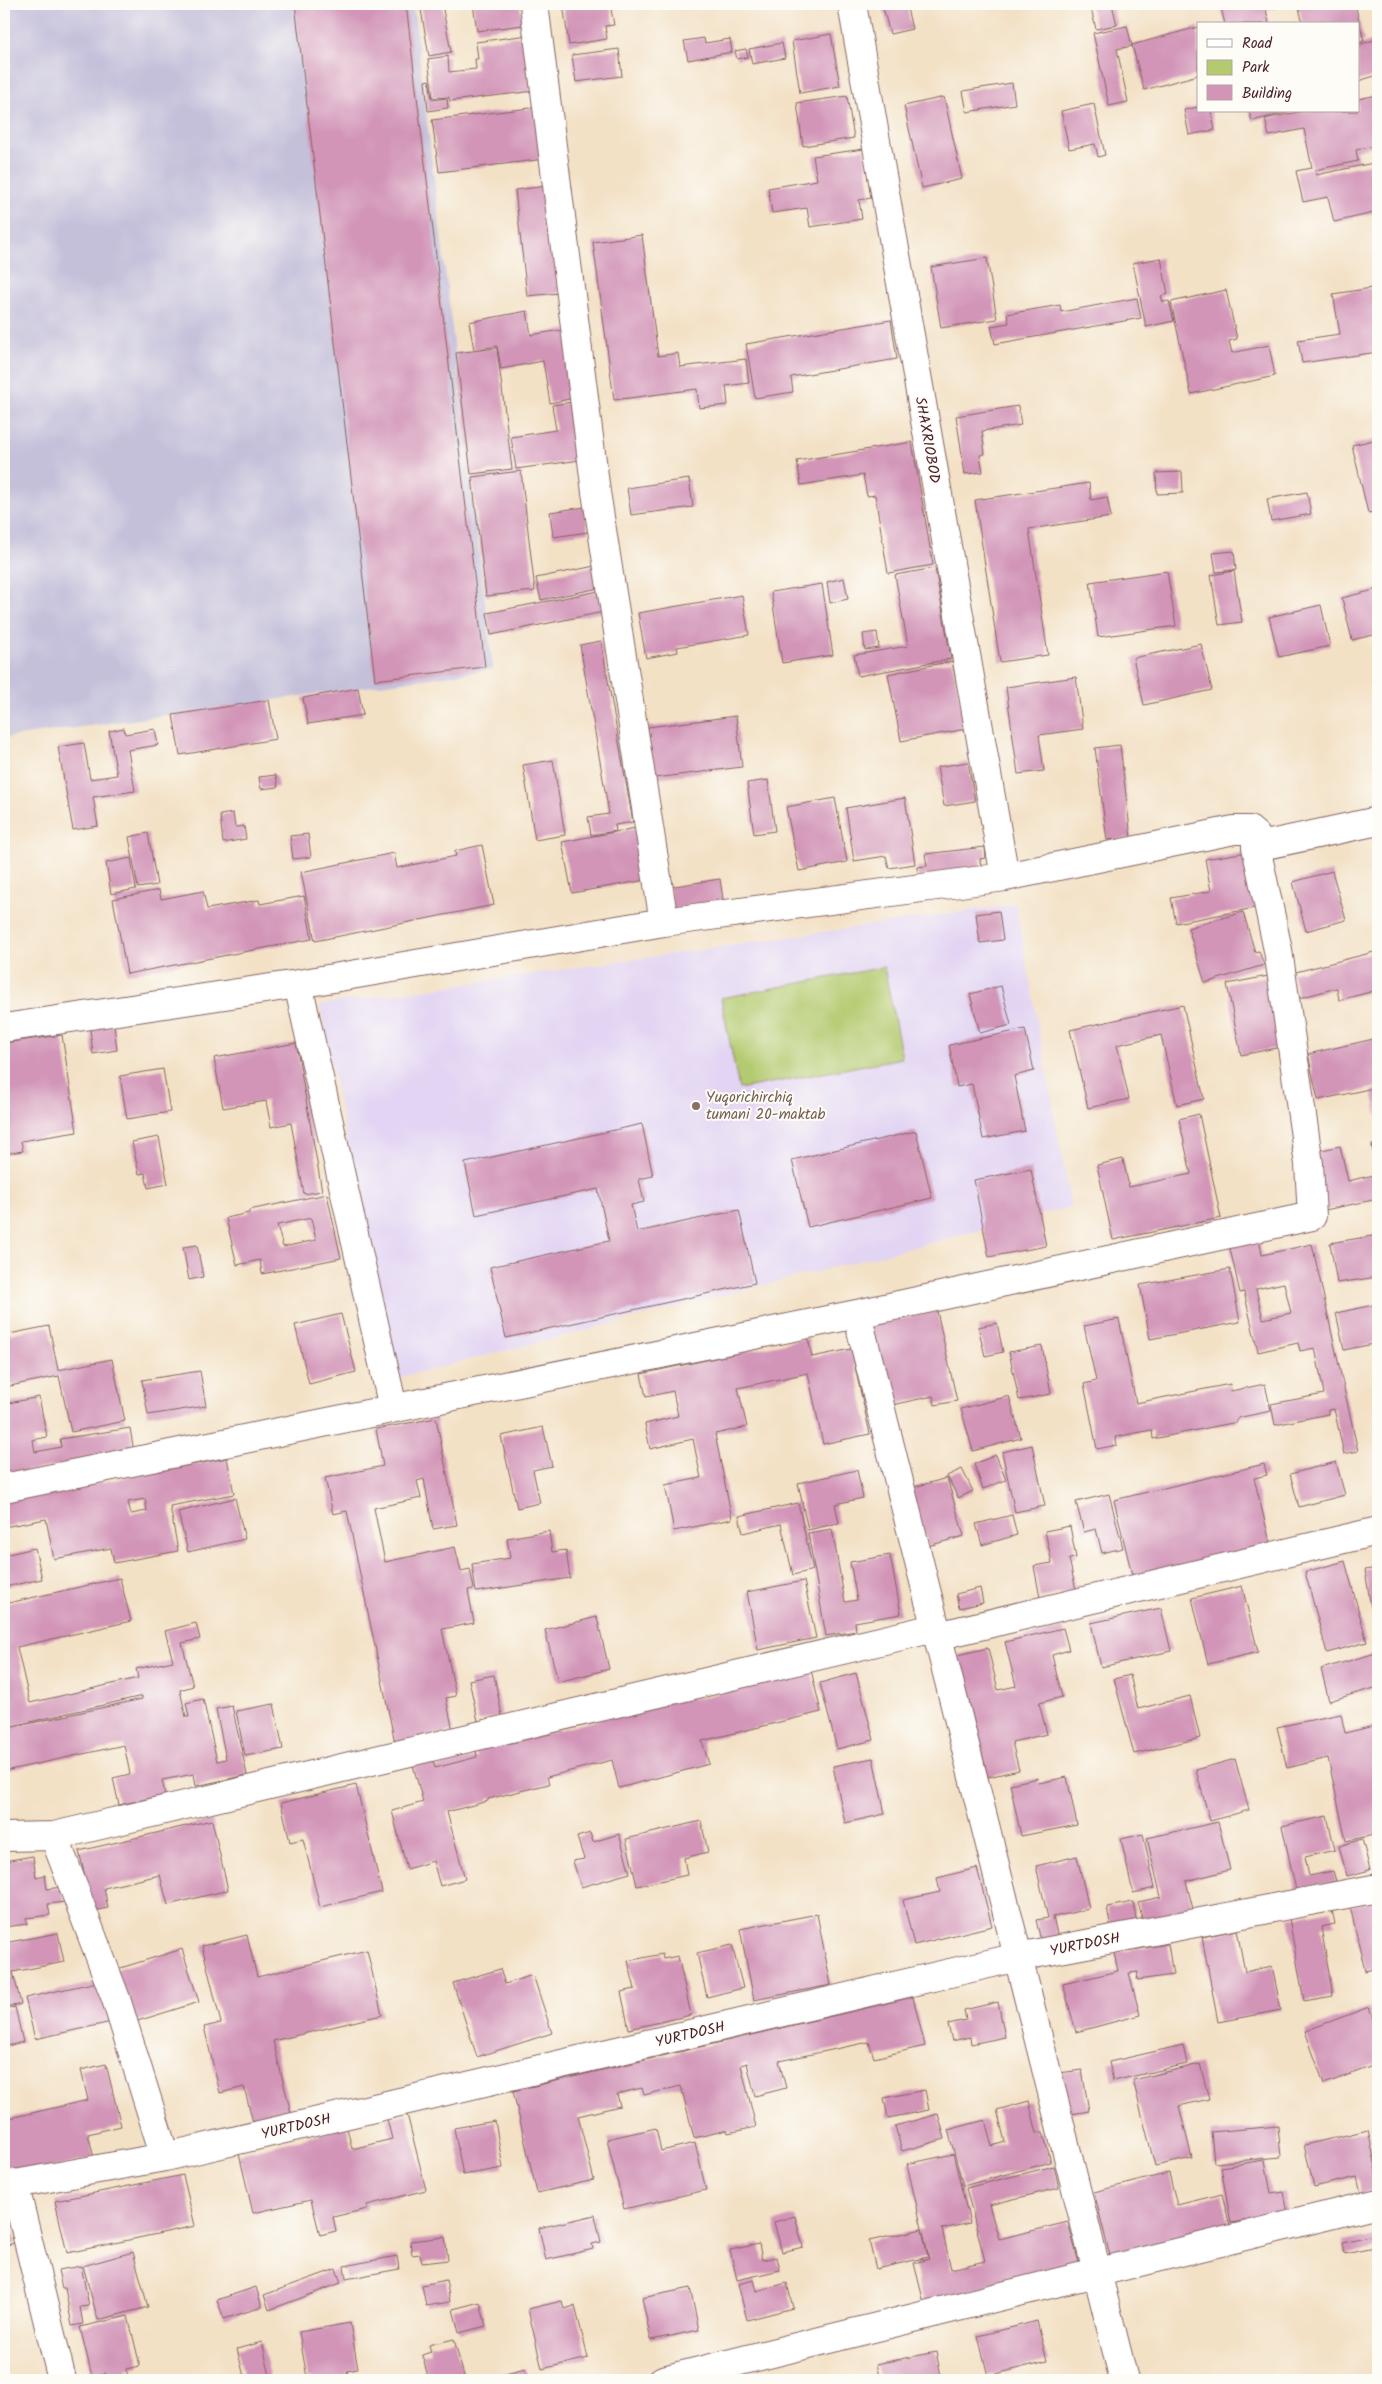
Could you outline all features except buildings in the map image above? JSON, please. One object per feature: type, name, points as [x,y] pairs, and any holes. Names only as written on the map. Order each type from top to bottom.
[{"type":"street","points":[[534,4],[596,492],[664,922]]},
{"type":"street","name":"SHAXRIOBOD","points":[[852,4],[1005,877]]},
{"type":"street","points":[[1256,847],[1378,820]]},
{"type":"street","points":[[4,1028],[298,984],[664,922],[1005,877],[1234,830],[1249,830],[1256,836],[1256,847],[1279,960],[1309,1164],[1312,1216],[857,1314],[4,1488]]},
{"type":"street","points":[[298,984],[393,1408]]},
{"type":"street","points":[[857,1314],[1124,2380]]},
{"type":"street","points":[[4,1834],[54,1836],[1378,1531]]},
{"type":"street","points":[[54,1836],[116,1999],[165,2157]]},
{"type":"street","name":"YURTDOSH","points":[[9,2185],[165,2157],[1018,1957],[1378,1888]]},
{"type":"street","points":[[9,2185],[62,2380]]},
{"type":"street","points":[[663,2380],[1378,2203]]},
{"type":"shaded area","points":[[4,4],[413,4],[493,669],[4,738]]},
{"type":"shaded area","name":"Yuqorichirchiq tumani 20-maktab","points":[[1016,904],[1071,1207],[393,1379],[320,1005]]},
{"type":"green space","points":[[884,967],[902,1058],[739,1089],[721,998]]},
{"type":"place","name":"Yuqorichirchiq tumani 20-maktab","points":[[696,1106]]}]
